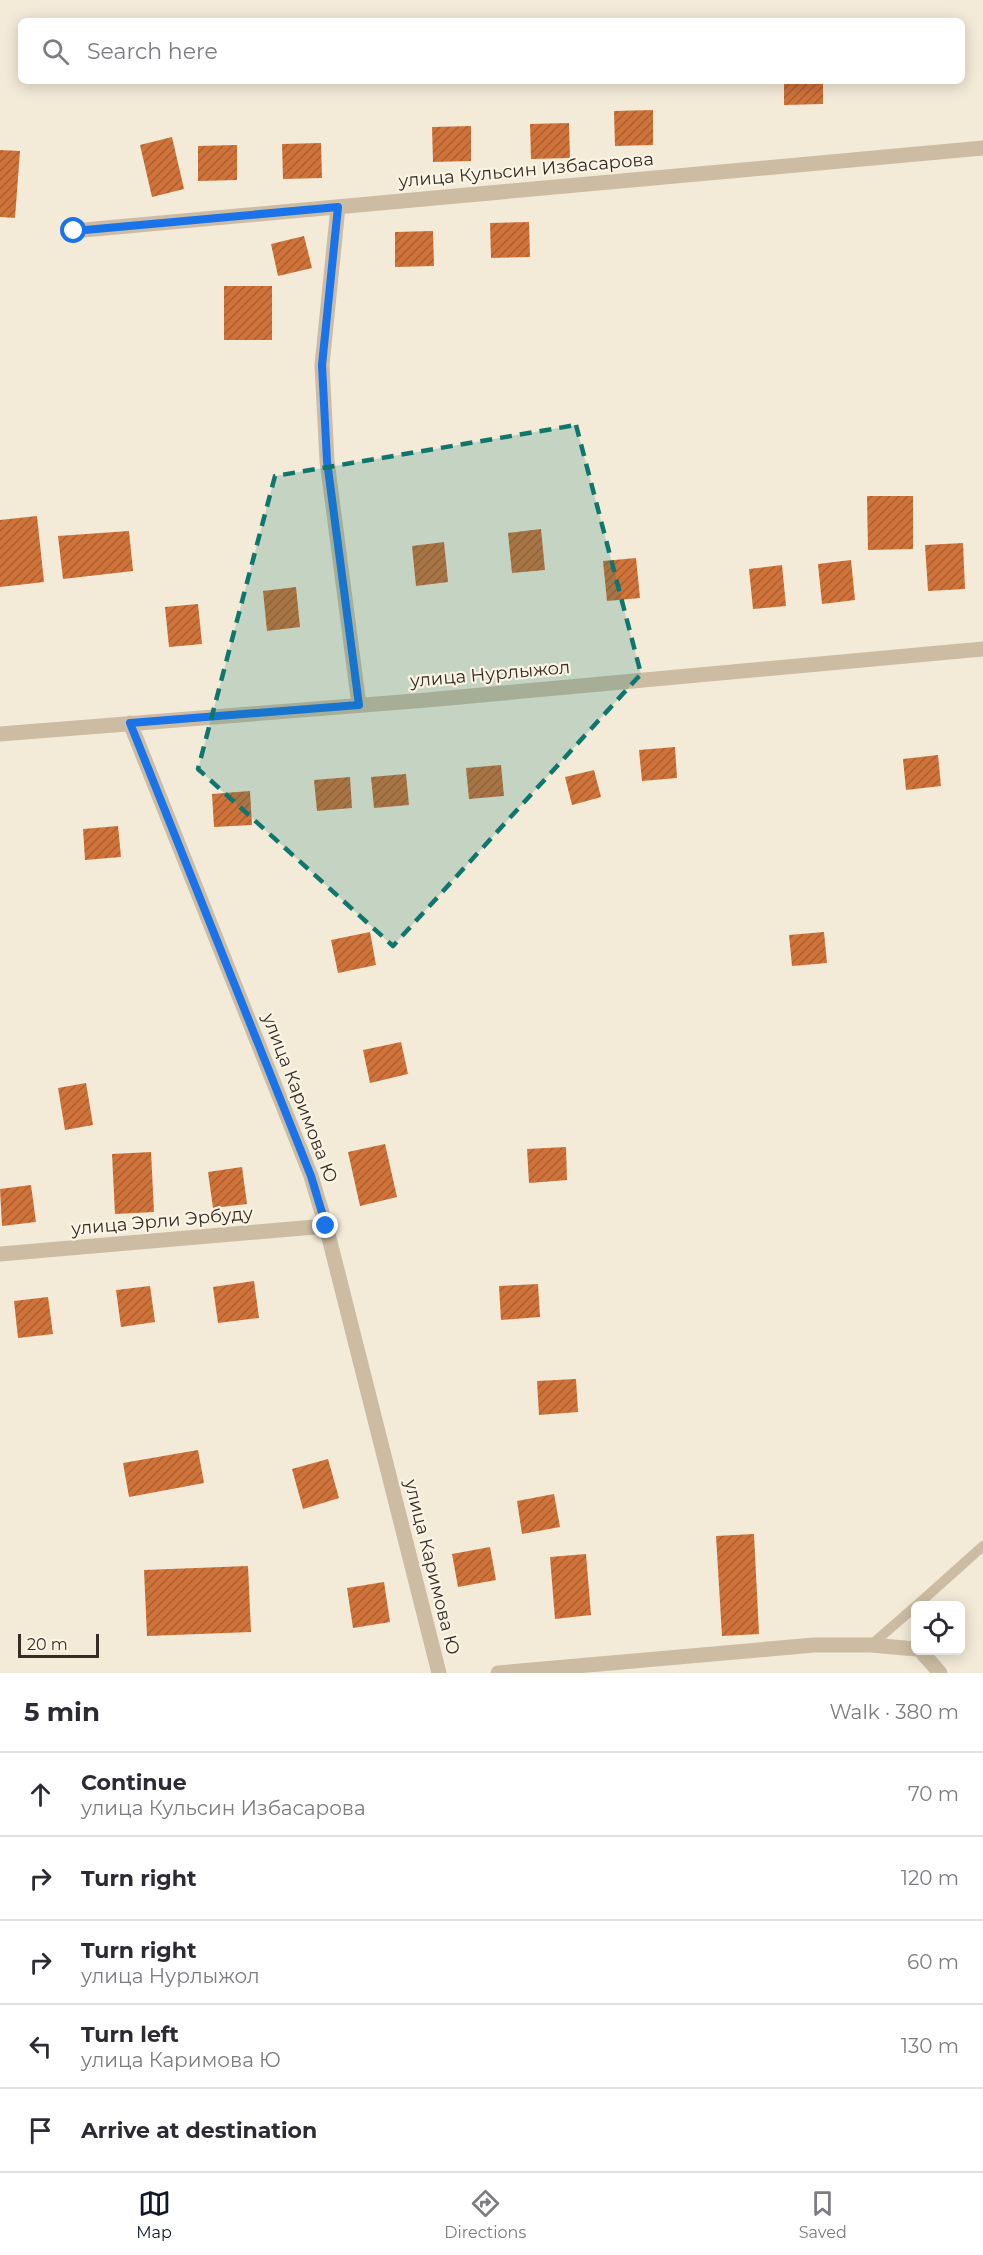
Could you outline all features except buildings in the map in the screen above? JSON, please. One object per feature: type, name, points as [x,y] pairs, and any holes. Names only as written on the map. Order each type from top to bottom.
[{"type":"street","name":"улица Кульсин Избасарова","points":[[74,231],[983,148]]},
{"type":"street","points":[[338,207],[322,365],[327,461],[359,705]]},
{"type":"street","name":"улица Нурлыжол","points":[[0,734],[359,705],[983,649]]},
{"type":"street","name":"улица Каримова Ю","points":[[130,723],[311,1176],[326,1226],[439,1673]]},
{"type":"street","name":"улица Эрли Эрбуду","points":[[0,1254],[326,1226]]},
{"type":"street","points":[[498,1673],[814,1645],[871,1645],[911,1649]]},
{"type":"street","points":[[924,1655],[940,1673]]},
{"type":"lane","points":[[922,1601],[983,1546]]},
{"type":"lane","points":[[871,1645],[911,1610]]},
{"type":"highlighted area","points":[[576,425],[641,674],[393,946],[198,769],[275,476]]},
{"type":"route","points":[[74,231],[338,207],[322,365],[327,461],[359,705],[130,723],[311,1176],[326,1226]]}]
